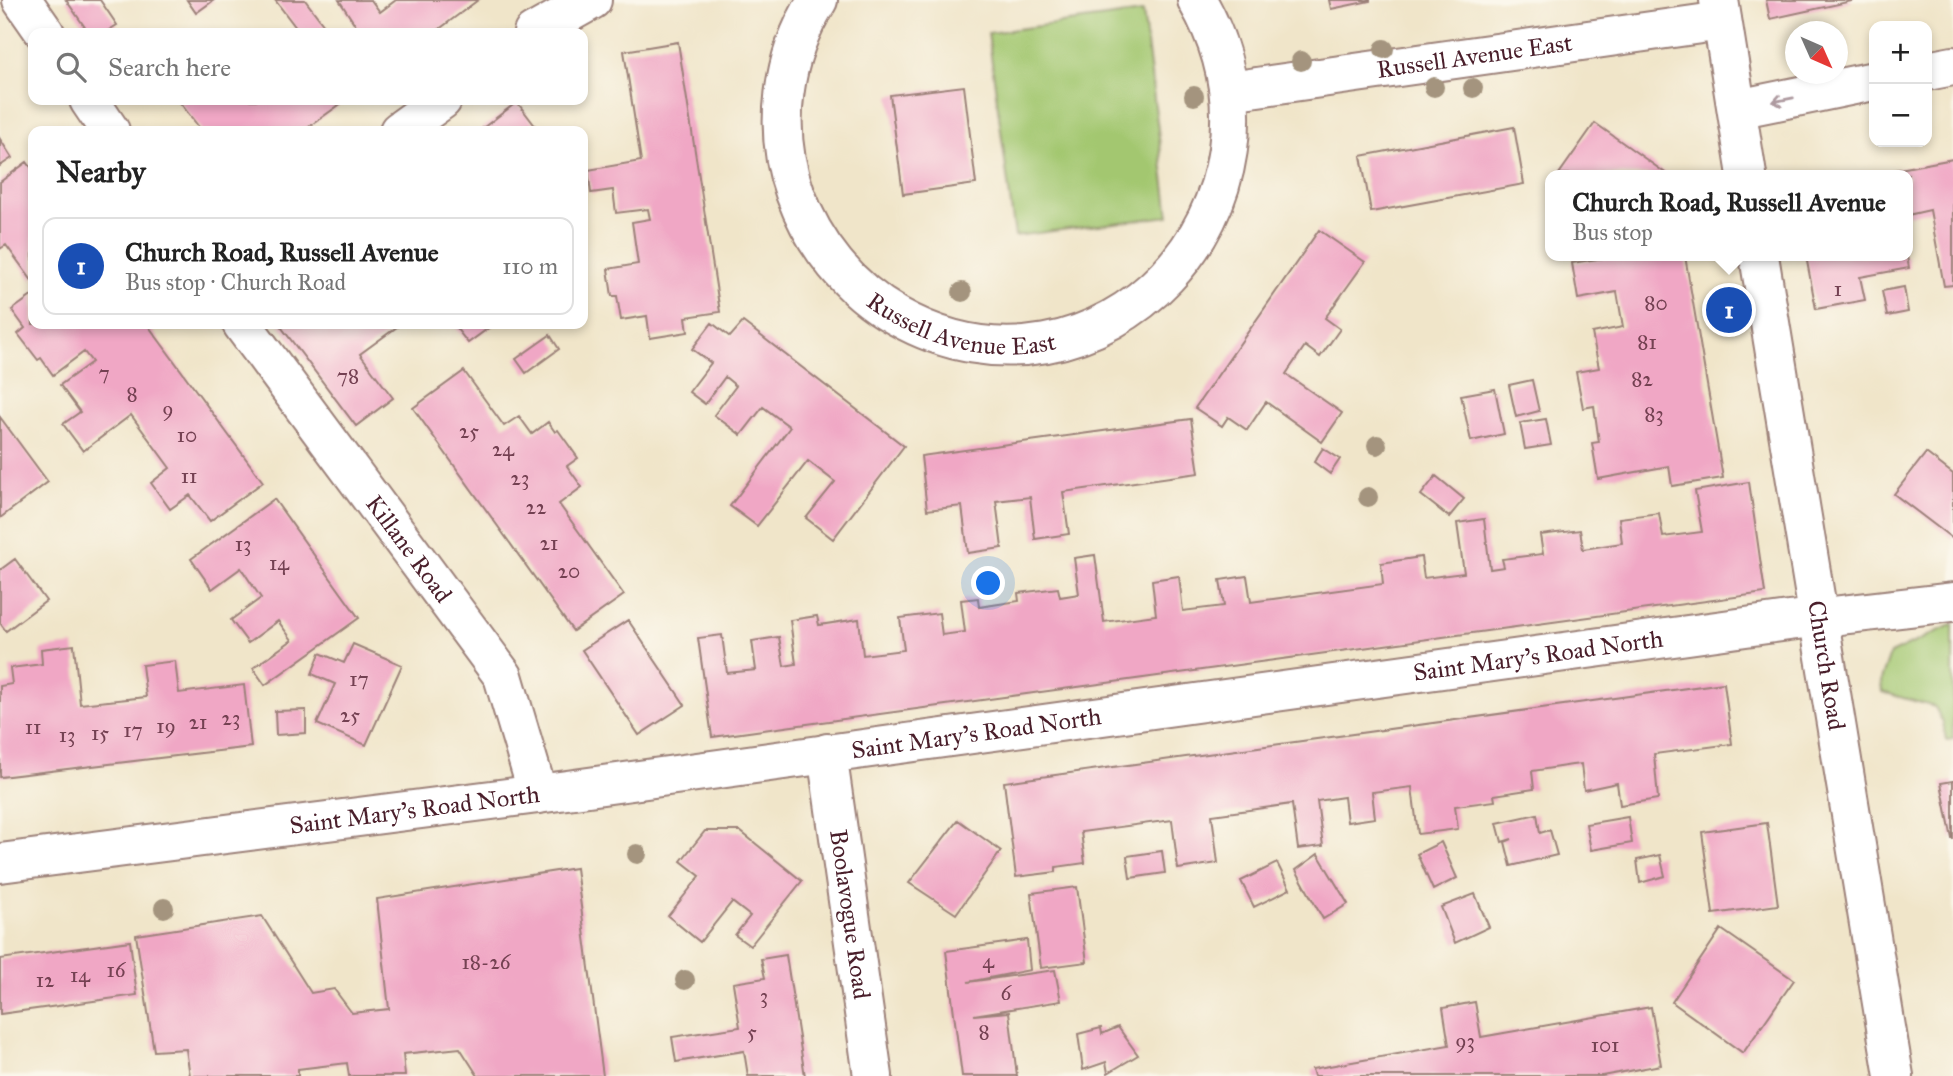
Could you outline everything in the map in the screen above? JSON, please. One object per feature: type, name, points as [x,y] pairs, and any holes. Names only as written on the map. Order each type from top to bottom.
[{"type":"street","points":[[22,0],[42,28]]},
{"type":"street","points":[[542,28],[592,0]]},
{"type":"street","name":"Russell Avenue East","points":[[818,0],[794,48],[783,97],[787,164],[802,213],[826,254],[868,297],[906,321],[957,339],[1022,345],[1068,337],[1129,309],[1165,279],[1190,250],[1218,196],[1231,136],[1229,90],[1218,43],[1197,0]]},
{"type":"street","points":[[1720,11],[1746,170]]},
{"type":"street","name":"Russell Avenue East","points":[[1229,90],[1720,11]]},
{"type":"street","points":[[1932,70],[1953,66]]},
{"type":"street","points":[[1737,109],[1869,82]]},
{"type":"street","points":[[92,105],[107,126]]},
{"type":"street","points":[[406,126],[435,105]]},
{"type":"street","name":"Church Road","points":[[1760,261],[1894,1076]]},
{"type":"street","name":"Killane Road","points":[[246,329],[503,676],[538,794]]},
{"type":"street","name":"Saint Mary's Road North","points":[[0,863],[538,794],[827,752],[1953,602]]},
{"type":"street","name":"Boolavogue Road","points":[[827,752],[873,1076]]},
{"type":"green space","points":[[1143,12],[1169,216],[1015,236],[988,33]]},
{"type":"green space","points":[[1953,624],[1953,739],[1946,740],[1943,723],[1935,707],[1882,692],[1881,680],[1890,654]]},
{"type":"building","points":[[66,0],[100,0],[117,25],[112,28],[86,28]]},
{"type":"building","points":[[187,0],[214,0],[196,13]]},
{"type":"building","points":[[275,0],[305,0],[326,28],[296,28]]},
{"type":"building","points":[[339,0],[371,0],[380,12],[396,0],[478,0],[441,28],[357,28]]},
{"type":"building","points":[[1329,0],[1370,0],[1370,1],[1331,9]]},
{"type":"building","points":[[1766,0],[1852,0],[1852,1],[1770,19]]},
{"type":"building","points":[[678,42],[720,312],[686,317],[688,332],[650,338],[647,316],[621,320],[617,296],[612,296],[608,269],[638,264],[632,222],[650,219],[648,209],[616,213],[613,190],[591,193],[588,170],[641,161],[624,51]]},
{"type":"building","points":[[964,86],[976,184],[903,194],[890,95]]},
{"type":"building","points":[[182,105],[339,105],[310,126],[198,126]]},
{"type":"building","points":[[513,105],[519,105],[535,126],[486,126]]},
{"type":"building","points":[[1595,123],[1661,170],[1562,170]]},
{"type":"building","points":[[1514,127],[1524,184],[1371,212],[1361,156]]},
{"type":"building","points":[[0,139],[12,158],[0,166]]},
{"type":"building","points":[[1953,159],[1953,285],[1944,286],[1930,210],[1913,214],[1913,170],[1894,170]]},
{"type":"building","points":[[28,163],[28,275],[6,245],[0,249],[0,182]]},
{"type":"building","points":[[1319,230],[1365,262],[1325,318],[1340,329],[1320,357],[1305,346],[1286,374],[1342,413],[1322,442],[1266,402],[1247,430],[1228,417],[1222,426],[1195,408]]},
{"type":"building","points":[[1686,261],[1723,478],[1672,486],[1669,466],[1598,479],[1592,443],[1599,442],[1594,406],[1583,408],[1576,372],[1599,368],[1592,333],[1623,327],[1617,292],[1578,299],[1572,263]]},
{"type":"building","points":[[1807,261],[1908,261],[1909,268],[1860,277],[1865,300],[1816,309]]},
{"type":"building","points":[[1904,287],[1908,312],[1887,316],[1882,291]]},
{"type":"building","points":[[28,299],[28,329],[151,329],[263,482],[210,521],[190,495],[170,509],[151,483],[170,468],[131,415],[83,451],[63,424],[80,412],[60,385],[92,362],[84,352],[53,375],[18,334],[25,328],[12,310]]},
{"type":"building","points":[[743,322],[904,446],[833,539],[806,518],[835,482],[808,461],[757,526],[730,506],[790,427],[763,407],[741,435],[714,415],[736,386],[725,377],[705,404],[689,392],[711,363],[692,349],[712,323],[730,337]]},
{"type":"building","points":[[283,329],[394,329],[360,354],[393,398],[356,426]]},
{"type":"building","points":[[457,329],[487,329],[468,343]]},
{"type":"building","points":[[550,335],[559,349],[526,373],[516,359]]},
{"type":"building","points":[[464,371],[504,426],[519,416],[532,434],[548,422],[555,432],[558,430],[578,458],[567,466],[582,487],[559,504],[624,595],[573,631],[413,408]]},
{"type":"building","points":[[1532,380],[1539,411],[1516,417],[1509,385]]},
{"type":"building","points":[[1495,389],[1504,434],[1471,441],[1461,395]]},
{"type":"building","points":[[0,417],[48,482],[0,518]]},
{"type":"building","points":[[1191,419],[1199,473],[1063,492],[1069,534],[1035,539],[1030,497],[996,501],[1002,548],[968,553],[962,506],[927,510],[921,456]]},
{"type":"building","points":[[1546,419],[1551,445],[1525,449],[1520,423]]},
{"type":"building","points":[[1323,448],[1340,459],[1330,474],[1314,462]]},
{"type":"building","points":[[1926,453],[1953,474],[1953,539],[1894,494]]},
{"type":"building","points":[[1436,476],[1464,499],[1449,517],[1421,495]]},
{"type":"building","points":[[1749,482],[1765,593],[712,737],[698,638],[722,635],[727,673],[756,670],[752,641],[779,637],[784,666],[796,664],[790,620],[817,616],[819,625],[859,619],[863,655],[904,650],[900,618],[939,613],[942,635],[965,632],[961,600],[978,598],[979,607],[1019,601],[1018,593],[1058,588],[1060,597],[1079,594],[1074,558],[1095,555],[1104,622],[1156,615],[1152,580],[1179,576],[1183,611],[1224,606],[1220,580],[1247,576],[1251,602],[1383,584],[1381,563],[1421,557],[1424,578],[1464,573],[1457,523],[1484,519],[1490,569],[1504,567],[1502,559],[1543,554],[1540,535],[1580,530],[1583,549],[1622,543],[1619,518],[1659,513],[1663,537],[1702,532],[1695,491]]},
{"type":"building","points":[[274,499],[359,618],[265,685],[253,668],[292,640],[278,621],[248,643],[231,620],[261,598],[241,568],[212,589],[191,559]]},
{"type":"building","points":[[15,559],[46,601],[6,631],[0,623],[0,570]]},
{"type":"building","points":[[628,620],[685,705],[639,735],[582,650]]},
{"type":"building","points":[[353,644],[402,665],[366,745],[317,724],[335,684],[312,674],[320,653],[344,663]]},
{"type":"building","points":[[74,645],[80,704],[146,697],[142,665],[175,661],[179,693],[244,685],[251,747],[0,777],[0,686],[12,684],[10,668],[42,664],[41,649]]},
{"type":"building","points":[[1724,683],[1732,744],[1654,754],[1658,799],[1620,805],[1617,783],[1584,790],[1581,764],[1572,765],[1532,771],[1534,789],[1494,795],[1495,801],[1455,806],[1458,829],[1418,834],[1412,787],[1372,792],[1375,818],[1347,822],[1344,797],[1317,801],[1323,846],[1298,849],[1292,804],[1212,815],[1218,863],[1178,869],[1172,820],[1081,832],[1085,863],[1056,867],[1056,872],[1016,877],[1004,782]]},
{"type":"building","points":[[306,710],[306,733],[276,735],[275,711]]},
{"type":"building","points":[[1953,781],[1953,839],[1952,839],[1941,783]]},
{"type":"building","points":[[1537,814],[1540,833],[1550,830],[1557,855],[1511,866],[1505,842],[1512,839],[1502,842],[1497,823]]},
{"type":"building","points":[[1628,817],[1632,843],[1591,850],[1586,824]]},
{"type":"building","points":[[958,820],[1001,851],[956,914],[909,883]]},
{"type":"building","points":[[1767,823],[1778,905],[1713,914],[1702,832]]},
{"type":"building","points":[[705,831],[740,831],[802,881],[750,946],[735,935],[750,916],[732,902],[700,942],[668,916],[700,876],[681,861]]},
{"type":"building","points":[[1441,842],[1457,878],[1433,890],[1417,854]]},
{"type":"building","points":[[1162,851],[1165,873],[1130,878],[1127,856]]},
{"type":"building","points":[[1318,854],[1348,904],[1323,919],[1296,870]]},
{"type":"building","points":[[1660,855],[1665,876],[1640,883],[1637,860]]},
{"type":"building","points":[[1277,863],[1290,889],[1254,907],[1241,881]]},
{"type":"building","points":[[576,868],[603,1076],[478,1076],[460,1048],[403,1054],[405,1076],[349,1076],[347,1063],[298,1069],[298,1076],[190,1076],[186,1049],[154,1051],[136,935],[262,916],[311,993],[334,989],[352,1013],[389,1009],[377,899]]},
{"type":"building","points":[[1077,887],[1087,962],[1041,968],[1031,893]]},
{"type":"building","points":[[1475,894],[1489,927],[1455,943],[1441,907]]},
{"type":"building","points":[[1721,929],[1794,980],[1743,1053],[1672,1002]]},
{"type":"building","points":[[1027,940],[1030,970],[968,982],[1055,970],[1061,1001],[974,1015],[1009,1012],[1017,1076],[962,1076],[946,951]]},
{"type":"building","points":[[130,941],[137,995],[0,1014],[0,959]]},
{"type":"building","points":[[786,955],[805,1076],[748,1076],[744,1051],[676,1062],[672,1037],[740,1027],[733,983],[765,978],[761,959]]},
{"type":"building","points":[[1475,1002],[1481,1037],[1651,1007],[1661,1065],[1602,1076],[1314,1076],[1312,1069],[1449,1045],[1443,1008]]},
{"type":"building","points":[[1118,1027],[1138,1055],[1108,1073],[1106,1062],[1083,1070],[1078,1034],[1101,1028],[1102,1034]]},
{"type":"place","name":"Church Road, Russell Avenue","points":[[1729,310]]}]
